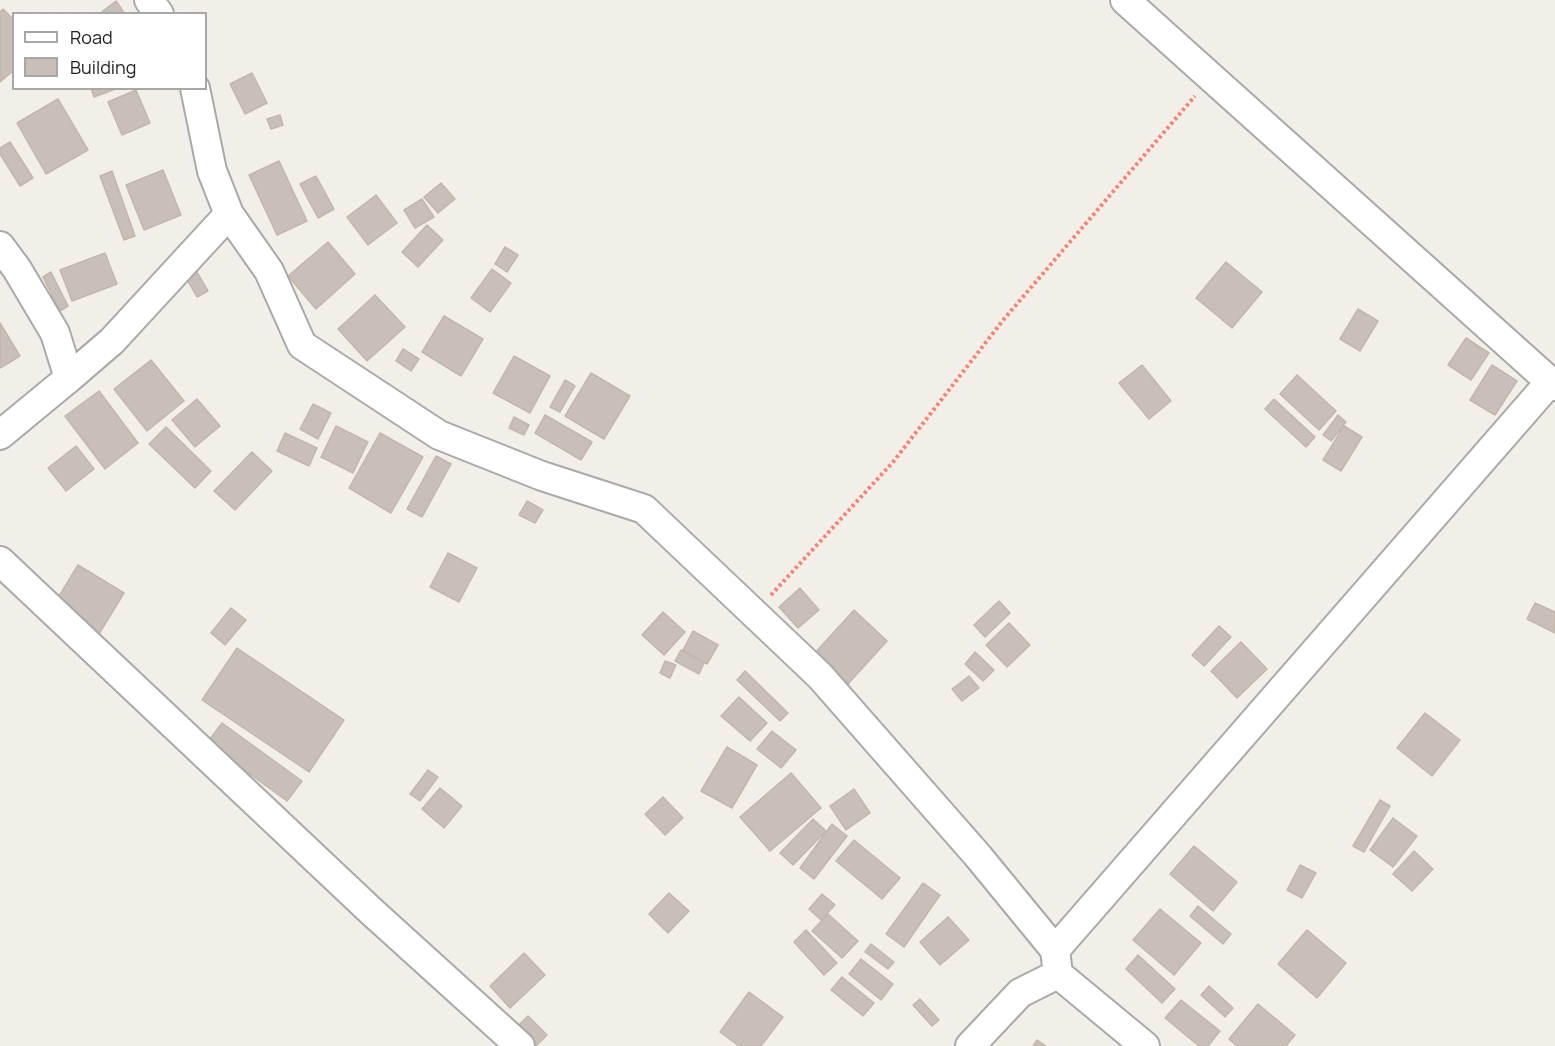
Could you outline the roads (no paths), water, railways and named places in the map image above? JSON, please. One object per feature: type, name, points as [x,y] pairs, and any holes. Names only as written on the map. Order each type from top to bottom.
[{"type":"street","points":[[970,1046],[1020,993],[1057,962],[1553,384],[1125,0]]},
{"type":"street","points":[[195,90],[212,171],[229,214],[269,271],[302,345],[439,435],[542,476],[644,509],[820,676],[978,856],[1057,962],[1145,1046]]},
{"type":"street","points":[[0,435],[112,341],[229,214]]},
{"type":"street","points":[[0,246],[55,333],[69,378]]},
{"type":"street","points":[[0,561],[371,911],[520,1046]]}]
